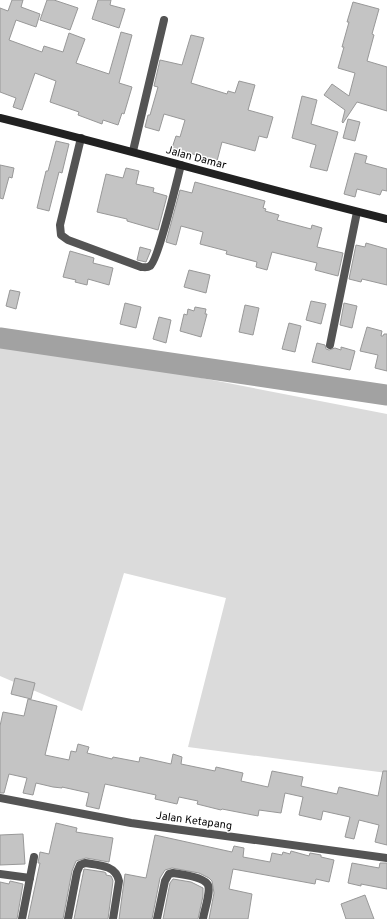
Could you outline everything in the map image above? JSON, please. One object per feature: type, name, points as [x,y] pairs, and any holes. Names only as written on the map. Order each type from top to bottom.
[{"type":"street","points":[[133,152],[164,20]]},
{"type":"street","name":"Jalan Damar","points":[[0,118],[387,219]]},
{"type":"street","points":[[81,138],[60,225],[61,234],[68,240],[141,267],[151,266],[155,260],[181,165]]},
{"type":"street","points":[[330,345],[357,212]]},
{"type":"street","name":"Jalan Ketapang","points":[[0,798],[131,823],[387,858]]},
{"type":"street","points":[[22,919],[34,857]]},
{"type":"street","points":[[68,919],[76,872],[80,865],[85,863],[109,867],[118,875],[119,880],[113,919]]},
{"type":"street","points":[[158,919],[165,881],[169,874],[173,873],[201,879],[208,885],[209,891],[203,919]]},
{"type":"street","points":[[0,874],[30,878]]},
{"type":"shaded area","points":[[0,339],[387,414],[387,773],[188,747],[226,598],[124,573],[82,711],[0,676]]},
{"type":"building","points":[[12,0],[23,0],[21,7],[40,14],[36,27],[16,20],[9,40],[42,52],[44,46],[63,52],[69,33],[85,39],[76,63],[109,74],[121,32],[132,35],[119,83],[132,87],[124,114],[122,113],[118,125],[103,120],[102,124],[78,115],[79,112],[50,102],[56,81],[35,73],[22,110],[13,107],[16,98],[0,92],[0,8],[8,11]]},
{"type":"building","points":[[47,0],[54,0],[78,8],[70,30],[40,20]]},
{"type":"building","points":[[98,0],[111,0],[110,5],[125,9],[119,28],[92,19]]},
{"type":"building","points":[[353,2],[379,9],[367,61],[387,67],[387,111],[357,102],[343,123],[345,110],[324,95],[332,84],[349,96],[355,73],[338,68],[349,22],[347,22]]},
{"type":"building","points":[[191,35],[204,38],[191,83],[227,94],[228,91],[235,93],[239,81],[255,85],[248,110],[273,117],[267,138],[259,136],[255,151],[222,142],[217,161],[172,148],[176,136],[180,137],[185,120],[164,114],[159,131],[145,127],[158,87],[154,86],[160,60],[182,65]]},
{"type":"building","points":[[302,96],[317,100],[311,124],[338,132],[327,171],[310,167],[316,145],[292,138]]},
{"type":"building","points":[[348,119],[360,122],[355,141],[343,138]]},
{"type":"building","points":[[56,141],[69,144],[62,173],[59,172],[49,211],[37,208],[46,171],[48,171]]},
{"type":"building","points":[[355,153],[367,156],[365,163],[387,169],[387,191],[382,190],[380,195],[357,189],[355,197],[344,194]]},
{"type":"building","points":[[0,165],[14,168],[12,178],[9,177],[3,199],[0,198]]},
{"type":"building","points":[[126,168],[139,171],[136,184],[154,188],[153,192],[167,196],[158,230],[127,221],[127,219],[97,212],[106,174],[123,178]]},
{"type":"building","points":[[195,182],[265,201],[263,208],[266,209],[265,211],[279,215],[277,220],[311,229],[312,225],[322,228],[317,247],[343,253],[338,276],[315,270],[317,263],[272,252],[267,270],[256,267],[257,262],[226,254],[227,251],[200,244],[203,232],[181,226],[176,245],[166,242],[180,190],[192,193]]},
{"type":"building","points":[[366,243],[387,249],[387,285],[362,279],[361,282],[349,279],[356,245],[365,247]]},
{"type":"building","points":[[140,247],[151,250],[146,262],[137,260]]},
{"type":"building","points":[[70,251],[94,258],[93,263],[113,268],[109,285],[88,279],[87,285],[75,282],[76,280],[63,277]]},
{"type":"building","points":[[189,270],[210,275],[206,293],[184,287]]},
{"type":"building","points":[[10,290],[20,292],[16,309],[6,306]]},
{"type":"building","points":[[311,301],[326,304],[321,324],[306,320]]},
{"type":"building","points":[[125,303],[141,307],[136,328],[120,324]]},
{"type":"building","points":[[344,303],[357,306],[352,328],[340,325]]},
{"type":"building","points":[[245,305],[259,308],[253,335],[239,332]]},
{"type":"building","points":[[195,307],[206,309],[205,314],[207,314],[201,337],[180,331],[184,314],[187,315],[188,309],[194,311]]},
{"type":"building","points":[[159,317],[171,320],[166,343],[153,339]]},
{"type":"building","points":[[289,323],[301,326],[295,352],[282,349]]},
{"type":"building","points":[[367,327],[382,331],[381,336],[387,334],[387,371],[375,368],[378,355],[360,351]]},
{"type":"building","points":[[317,343],[325,345],[326,349],[329,350],[335,348],[341,350],[341,347],[355,351],[350,370],[312,362]]},
{"type":"building","points":[[15,678],[35,683],[31,699],[11,694]]},
{"type":"building","points":[[28,699],[57,706],[45,755],[69,760],[71,751],[76,752],[78,744],[89,747],[87,753],[112,759],[113,757],[139,762],[140,757],[171,764],[173,754],[182,757],[181,764],[215,771],[216,767],[243,773],[241,781],[268,787],[272,771],[303,777],[301,786],[337,794],[339,787],[378,796],[383,771],[387,771],[387,845],[375,842],[379,825],[359,820],[354,839],[345,837],[350,817],[323,811],[321,820],[299,815],[303,797],[285,793],[281,813],[259,810],[258,816],[221,810],[197,804],[198,801],[179,797],[177,804],[155,799],[156,795],[105,784],[99,809],[86,806],[89,793],[62,787],[53,787],[36,783],[33,795],[23,793],[27,778],[9,774],[4,793],[0,793],[0,726],[3,712],[24,716]]},
{"type":"building","points":[[56,823],[77,828],[76,832],[113,838],[109,862],[86,858],[76,861],[72,871],[63,919],[28,919],[40,863],[38,863],[40,852],[49,854]]},
{"type":"building","points":[[23,834],[25,864],[0,865],[0,835]]},
{"type":"building","points":[[155,835],[232,852],[234,846],[244,848],[243,857],[270,862],[272,853],[282,855],[283,852],[290,854],[291,851],[309,856],[310,853],[321,855],[321,857],[334,860],[329,882],[316,879],[315,884],[233,869],[229,889],[252,894],[248,919],[209,919],[214,893],[212,881],[199,873],[172,868],[165,870],[160,878],[152,919],[119,919],[125,874],[146,878]]},
{"type":"building","points":[[352,863],[379,868],[380,863],[387,863],[387,889],[348,883]]},
{"type":"building","points":[[84,869],[104,872],[112,878],[113,881],[108,919],[74,919]]},
{"type":"building","points":[[173,879],[191,882],[203,888],[203,896],[198,919],[163,919],[170,883]]},
{"type":"building","points":[[10,881],[23,884],[17,919],[0,919],[0,882],[9,884]]},
{"type":"building","points":[[365,895],[374,919],[346,919],[341,904]]},
{"type":"waterway","points":[[0,338],[387,395]]}]
